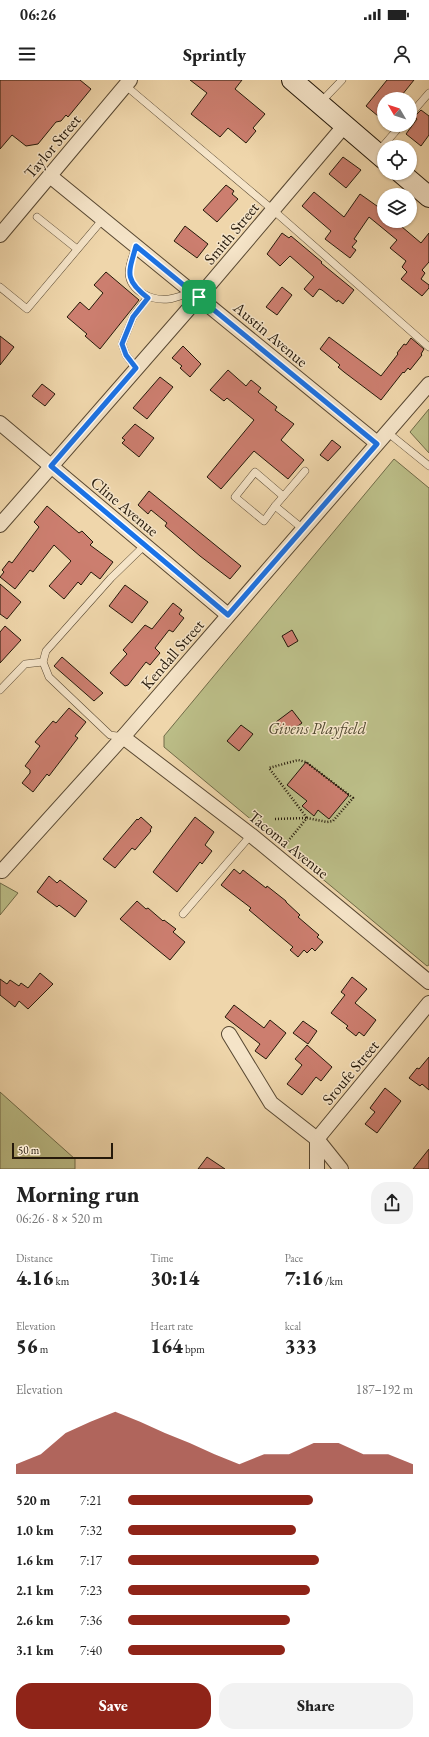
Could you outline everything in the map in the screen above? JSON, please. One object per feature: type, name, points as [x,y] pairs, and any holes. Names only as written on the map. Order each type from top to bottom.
[{"type":"main road","points":[[292,80],[377,153]]},
{"type":"main road","points":[[409,180],[429,197]]},
{"type":"street","name":"Taylor Street","points":[[0,235],[128,83]]},
{"type":"street","name":"Smith Street","points":[[0,525],[136,368],[196,294],[273,210],[345,125]]},
{"type":"street","name":"Austin Avenue","points":[[50,176],[196,294],[377,444]]},
{"type":"street","name":"Kendall Street","points":[[2,871],[123,737],[429,384]]},
{"type":"street","name":"Cline Avenue","points":[[0,423],[228,615]]},
{"type":"street","name":"Tacoma Avenue","points":[[123,737],[251,834],[429,982]]},
{"type":"street","name":"Sroufe Street","points":[[317,1139],[429,1004]]},
{"type":"street","points":[[229,1034],[271,1103],[317,1139],[341,1169]]},
{"type":"street","points":[[317,1139],[317,1169]]},
{"type":"lane","points":[[320,104],[342,80]]},
{"type":"lane","points":[[128,83],[429,347]]},
{"type":"lane","points":[[417,107],[429,93]]},
{"type":"lane","points":[[37,217],[77,249]]},
{"type":"lane","points":[[0,287],[27,309],[103,219]]},
{"type":"lane","points":[[136,246],[129,272],[130,278],[136,289],[148,298],[168,299],[196,294]]},
{"type":"lane","points":[[136,368],[126,355],[122,344],[133,317],[148,298]]},
{"type":"lane","points":[[387,432],[429,466]]},
{"type":"lane","points":[[283,496],[255,472],[235,496],[264,521],[305,471]]},
{"type":"lane","points":[[275,506],[303,529]]},
{"type":"lane","points":[[123,737],[110,735],[49,677],[43,662],[46,651],[111,578],[145,545]]},
{"type":"lane","points":[[0,690],[25,664],[43,662]]},
{"type":"lane","points":[[183,914],[251,834]]},
{"type":"path","points":[[275,819],[307,818],[327,822],[333,821],[353,798],[306,762],[298,760],[269,768],[307,818]]},
{"type":"path","points":[[276,856],[307,818]]},
{"type":"green space","points":[[429,409],[429,453],[410,432]]},
{"type":"green space","name":"Givens Playfield","points":[[394,459],[429,488],[429,965],[427,966],[164,747],[164,736]]},
{"type":"green space","points":[[0,883],[18,893],[0,915]]},
{"type":"green space","points":[[0,1092],[75,1159],[75,1169],[0,1169]]},
{"type":"building","points":[[0,80],[80,80],[91,89],[68,117],[66,115],[61,121],[56,122],[38,144],[26,146],[12,135],[0,149]]},
{"type":"building","points":[[190,80],[242,80],[235,89],[265,114],[253,128],[256,131],[246,143],[228,128],[220,137],[191,114],[207,93]]},
{"type":"building","points":[[387,80],[414,80],[404,92],[377,92]]},
{"type":"building","points":[[377,92],[377,115],[366,106]]},
{"type":"building","points":[[421,110],[429,116],[429,135],[421,146],[417,143],[417,140],[414,140],[406,134],[407,132],[417,132],[417,114]]},
{"type":"building","points":[[343,157],[361,170],[346,188],[329,174]]},
{"type":"building","points":[[226,185],[234,191],[232,194],[238,199],[217,222],[203,210]]},
{"type":"building","points":[[314,192],[344,217],[360,194],[377,206],[377,224],[369,217],[354,239],[357,241],[352,247],[356,250],[350,258],[325,239],[331,231],[302,206]]},
{"type":"building","points":[[185,226],[208,244],[197,258],[174,241]]},
{"type":"building","points":[[382,228],[403,228],[421,243],[429,233],[429,262],[422,270],[425,273],[421,279],[429,285],[429,288],[422,296],[401,279],[407,272],[402,267],[406,261],[390,248],[397,240]]},
{"type":"building","points":[[282,233],[289,238],[291,236],[354,290],[343,304],[338,300],[337,302],[322,290],[319,289],[313,297],[304,289],[314,277],[290,256],[280,266],[267,254]]},
{"type":"building","points":[[106,272],[139,300],[100,349],[85,336],[87,334],[67,317],[80,302],[89,310],[103,293],[94,285]]},
{"type":"building","points":[[282,287],[292,295],[277,315],[266,307]]},
{"type":"building","points":[[0,336],[14,347],[0,365]]},
{"type":"building","points":[[329,337],[381,376],[404,344],[406,345],[411,338],[424,349],[421,354],[422,355],[410,370],[408,368],[404,373],[403,372],[381,400],[338,367],[340,365],[320,349]]},
{"type":"building","points":[[183,346],[201,364],[190,377],[180,368],[182,366],[172,358]]},
{"type":"building","points":[[228,370],[246,386],[251,380],[261,388],[258,392],[277,407],[275,410],[294,424],[281,440],[304,460],[288,479],[254,451],[221,489],[207,477],[254,420],[227,398],[224,401],[210,390]]},
{"type":"building","points":[[160,377],[173,387],[147,419],[133,408]]},
{"type":"building","points":[[42,384],[55,394],[45,406],[32,396]]},
{"type":"building","points":[[135,424],[154,438],[139,457],[122,443],[125,440],[122,438]]},
{"type":"building","points":[[332,440],[341,447],[328,461],[320,455]]},
{"type":"building","points":[[149,491],[241,566],[230,579],[165,526],[167,523],[151,510],[148,514],[138,505]]},
{"type":"building","points":[[47,506],[79,533],[82,531],[93,542],[90,545],[113,562],[100,579],[91,572],[81,585],[78,582],[64,599],[49,586],[71,561],[54,545],[33,572],[30,570],[15,589],[0,577],[4,572],[2,570],[9,561],[12,563],[39,527],[34,522]]},
{"type":"building","points":[[0,584],[21,602],[7,619],[0,614]]},
{"type":"building","points":[[125,585],[148,602],[132,623],[109,606]]},
{"type":"building","points":[[173,603],[182,610],[179,614],[184,618],[173,632],[169,630],[155,648],[160,653],[150,665],[146,662],[128,685],[125,686],[110,673],[127,654],[123,650],[145,625],[152,629]]},
{"type":"building","points":[[5,626],[21,640],[0,663],[0,632]]},
{"type":"building","points":[[292,630],[298,641],[288,647],[282,636]]},
{"type":"building","points":[[62,657],[103,693],[94,701],[54,666]]},
{"type":"building","points":[[69,708],[86,722],[75,736],[78,738],[49,776],[47,774],[33,792],[22,783],[30,773],[30,770],[25,766],[40,746],[35,742],[53,721],[56,723]]},
{"type":"building","points":[[292,710],[302,723],[285,735],[276,722]]},
{"type":"building","points":[[241,725],[253,734],[239,751],[227,741]]},
{"type":"building","points":[[306,762],[349,795],[329,819],[318,810],[314,816],[302,806],[307,801],[287,785]]},
{"type":"building","points":[[141,817],[152,827],[150,830],[151,831],[135,850],[132,848],[115,868],[103,859],[137,819],[138,820]]},
{"type":"building","points":[[195,817],[214,832],[205,845],[212,851],[202,864],[200,862],[177,892],[153,872]]},
{"type":"building","points":[[234,869],[240,874],[243,870],[266,888],[267,886],[286,901],[300,915],[298,917],[319,935],[317,937],[323,942],[315,951],[312,948],[307,953],[304,950],[298,957],[290,950],[293,947],[249,910],[251,908],[221,885]]},
{"type":"building","points":[[49,876],[57,883],[60,880],[87,901],[75,917],[59,905],[57,907],[37,892]]},
{"type":"building","points":[[137,901],[146,909],[148,908],[163,921],[164,920],[176,929],[173,932],[185,942],[170,960],[120,919]]},
{"type":"building","points":[[40,973],[53,984],[28,1009],[19,1001],[15,1007],[0,995],[0,979],[7,984],[10,980],[19,986],[21,983],[28,988]]},
{"type":"building","points":[[352,977],[367,989],[355,1003],[376,1020],[364,1036],[359,1032],[356,1036],[346,1028],[348,1026],[331,1013],[345,995],[341,992]]},
{"type":"building","points":[[234,1005],[264,1028],[270,1020],[286,1033],[266,1059],[255,1051],[260,1044],[225,1017]]},
{"type":"building","points":[[303,1021],[317,1031],[308,1044],[293,1033]]},
{"type":"building","points":[[307,1045],[332,1067],[321,1081],[316,1077],[302,1095],[287,1084],[302,1065],[295,1059]]},
{"type":"building","points":[[429,1057],[429,1090],[422,1084],[420,1086],[409,1078]]},
{"type":"building","points":[[385,1088],[401,1101],[377,1133],[365,1124],[375,1112],[370,1108]]},
{"type":"building","points":[[429,1149],[429,1169],[413,1169]]},
{"type":"building","points":[[207,1157],[225,1169],[198,1169]]},
{"type":"route","points":[[136,246],[199,297],[377,444],[228,615],[51,466],[136,368],[126,355],[122,344],[133,317],[148,298],[136,289],[130,278],[129,272],[136,246]]}]
